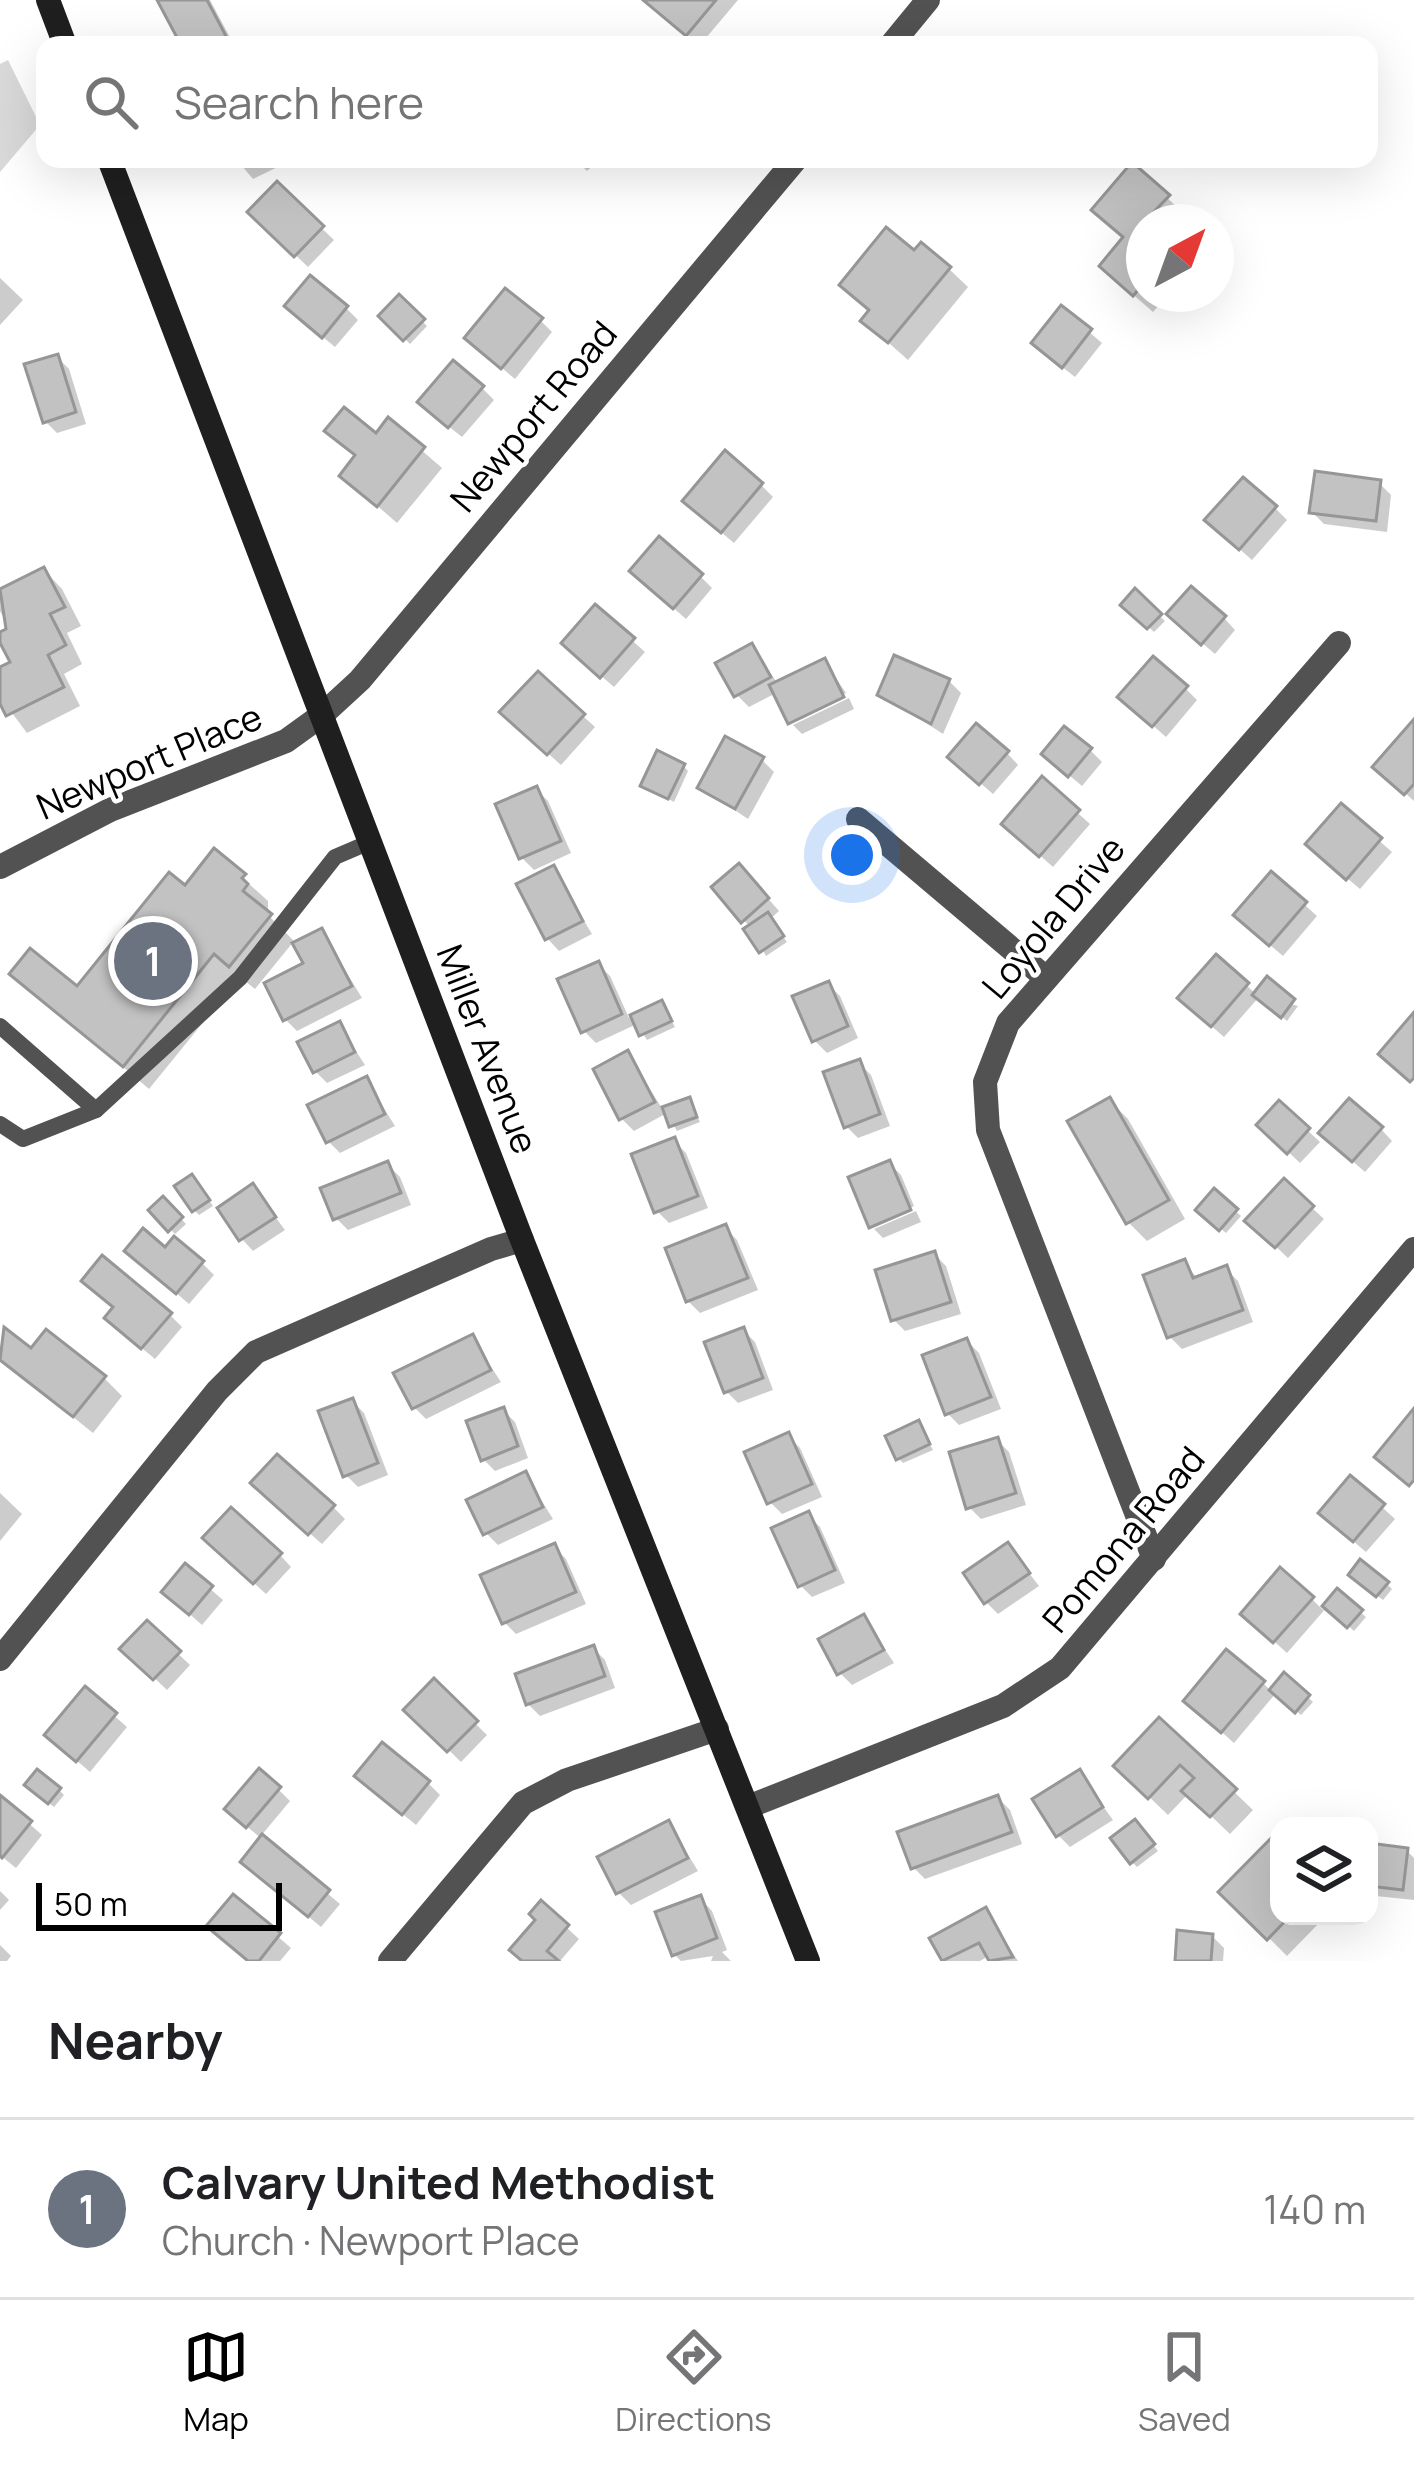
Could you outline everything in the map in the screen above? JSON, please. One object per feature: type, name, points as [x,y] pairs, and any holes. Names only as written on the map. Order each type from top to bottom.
[{"type":"main road","points":[[48,0],[62,36]]},
{"type":"main road","name":"Miller Avenue","points":[[112,168],[522,1240],[808,1961]]},
{"type":"street","points":[[898,36],[928,0]]},
{"type":"street","name":"Newport Road","points":[[322,715],[360,680],[788,168]]},
{"type":"street","name":"Loyola Drive","points":[[1154,1559],[988,1130],[985,1082],[1008,1023],[1339,643]]},
{"type":"street","name":"Newport Place","points":[[0,867],[110,810],[286,741],[322,715]]},
{"type":"street","points":[[858,819],[1046,978]]},
{"type":"street","points":[[0,1659],[217,1391],[256,1352],[491,1249],[522,1240]]},
{"type":"street","name":"Pomona Road","points":[[748,1807],[1003,1706],[1060,1669],[1414,1249]]},
{"type":"street","points":[[390,1961],[523,1803],[567,1780],[717,1729]]},
{"type":"lane","points":[[0,1124],[23,1139],[96,1110],[240,978],[335,857],[370,842]]},
{"type":"lane","points":[[0,1025],[96,1110]]},
{"type":"shaded area","points":[[8,60],[36,117],[36,130],[0,172],[0,64]]},
{"type":"building","points":[[157,0],[207,0],[226,36],[176,36]]},
{"type":"building","points":[[643,0],[716,0],[686,36]]},
{"type":"building","points":[[1127,168],[1139,168],[1170,195],[1161,204],[1126,204],[1126,290],[1099,266],[1123,237],[1091,210]]},
{"type":"building","points":[[277,181],[324,226],[294,257],[247,212]]},
{"type":"building","points":[[886,227],[914,250],[921,242],[951,267],[888,343],[860,321],[869,310],[839,285]]},
{"type":"building","points":[[310,275],[348,306],[322,338],[284,306]]},
{"type":"building","points":[[505,288],[543,318],[501,369],[464,338]]},
{"type":"building","points":[[399,294],[425,319],[403,341],[378,316]]},
{"type":"building","points":[[1061,305],[1092,329],[1062,368],[1031,343]]},
{"type":"building","points":[[58,354],[76,412],[43,423],[24,364]]},
{"type":"building","points":[[453,360],[484,386],[448,428],[417,402]]},
{"type":"building","points":[[344,407],[376,433],[388,417],[425,447],[377,507],[339,476],[355,455],[324,431]]},
{"type":"building","points":[[725,450],[763,483],[721,533],[682,501]]},
{"type":"building","points":[[1315,471],[1381,480],[1376,521],[1309,513]]},
{"type":"building","points":[[1243,477],[1277,506],[1239,550],[1204,520]]},
{"type":"building","points":[[659,536],[703,574],[673,609],[629,571]]},
{"type":"building","points":[[44,567],[65,607],[50,614],[66,645],[48,655],[64,687],[6,716],[0,704],[0,667],[10,662],[0,643],[0,632],[6,629],[0,589]]},
{"type":"building","points":[[1191,586],[1226,616],[1201,645],[1166,614]]},
{"type":"building","points":[[1135,588],[1162,614],[1147,629],[1120,605]]},
{"type":"building","points":[[595,604],[635,638],[600,678],[561,643]]},
{"type":"building","points":[[752,643],[771,677],[734,697],[715,663]]},
{"type":"building","points":[[894,655],[950,679],[931,724],[877,695]]},
{"type":"building","points":[[1153,656],[1188,686],[1152,727],[1117,697]]},
{"type":"building","points":[[825,658],[844,697],[788,724],[769,685]]},
{"type":"building","points":[[538,671],[585,714],[547,755],[499,712]]},
{"type":"building","points":[[1414,719],[1414,784],[1404,795],[1372,767]]},
{"type":"building","points":[[976,723],[1009,751],[979,785],[947,757]]},
{"type":"building","points":[[1064,726],[1092,748],[1068,777],[1041,754]]},
{"type":"building","points":[[725,736],[764,757],[735,809],[697,788]]},
{"type":"building","points":[[657,750],[685,764],[668,799],[640,786]]},
{"type":"building","points":[[1042,776],[1080,810],[1039,857],[1001,824]]},
{"type":"building","points":[[537,786],[561,841],[519,859],[495,804]]},
{"type":"building","points":[[1341,803],[1382,838],[1346,880],[1305,844]]},
{"type":"building","points":[[214,848],[246,874],[242,878],[248,884],[243,891],[272,914],[229,967],[214,954],[123,1067],[9,974],[30,948],[77,986],[169,872],[185,885]]},
{"type":"building","points":[[739,863],[769,898],[741,923],[711,887]]},
{"type":"building","points":[[554,865],[583,921],[545,940],[516,884]]},
{"type":"building","points":[[1271,871],[1307,902],[1269,946],[1233,915]]},
{"type":"building","points":[[768,912],[784,936],[759,953],[743,929]]},
{"type":"building","points":[[322,928],[352,986],[283,1021],[264,983],[303,963],[292,943]]},
{"type":"building","points":[[1216,954],[1249,983],[1211,1027],[1177,998]]},
{"type":"building","points":[[599,961],[622,1014],[581,1033],[557,979]]},
{"type":"building","points":[[1267,976],[1295,999],[1281,1018],[1252,995]]},
{"type":"building","points":[[829,981],[848,1026],[812,1042],[792,996]]},
{"type":"building","points":[[662,1000],[672,1021],[639,1036],[630,1015]]},
{"type":"building","points":[[1414,1012],[1414,1078],[1410,1082],[1378,1054]]},
{"type":"building","points":[[340,1021],[355,1052],[313,1073],[297,1042]]},
{"type":"building","points":[[628,1050],[655,1102],[619,1120],[593,1069]]},
{"type":"building","points":[[860,1059],[880,1114],[844,1128],[823,1072]]},
{"type":"building","points":[[367,1076],[385,1114],[326,1143],[307,1105]]},
{"type":"building","points":[[690,1097],[697,1117],[669,1127],[662,1107]]},
{"type":"building","points":[[1110,1097],[1169,1200],[1126,1224],[1067,1121]]},
{"type":"building","points":[[1349,1098],[1383,1127],[1352,1162],[1318,1133]]},
{"type":"building","points":[[1279,1100],[1310,1128],[1287,1154],[1256,1125]]},
{"type":"building","points":[[675,1137],[698,1196],[654,1213],[631,1154]]},
{"type":"building","points":[[890,1160],[911,1210],[869,1228],[848,1177]]},
{"type":"building","points":[[388,1161],[401,1193],[333,1220],[320,1188]]},
{"type":"building","points":[[192,1174],[210,1200],[192,1212],[174,1186]]},
{"type":"building","points":[[1284,1178],[1314,1206],[1275,1248],[1244,1221]]},
{"type":"building","points":[[253,1183],[276,1217],[239,1241],[217,1208]]},
{"type":"building","points":[[1214,1188],[1238,1209],[1219,1231],[1195,1210]]},
{"type":"building","points":[[163,1196],[183,1217],[168,1232],[148,1210]]},
{"type":"building","points":[[726,1224],[748,1278],[686,1302],[665,1248]]},
{"type":"building","points":[[143,1228],[165,1247],[174,1236],[204,1261],[176,1294],[124,1251]]},
{"type":"building","points":[[935,1251],[951,1302],[891,1321],[875,1270]]},
{"type":"building","points":[[102,1255],[172,1313],[141,1349],[104,1318],[113,1307],[81,1281]]},
{"type":"building","points":[[1185,1259],[1193,1278],[1227,1265],[1243,1310],[1167,1338],[1143,1275]]},
{"type":"building","points":[[4,1327],[31,1348],[46,1329],[106,1376],[73,1417],[0,1360]]},
{"type":"building","points":[[744,1327],[763,1378],[724,1393],[704,1342]]},
{"type":"building","points":[[473,1334],[491,1370],[412,1409],[393,1373]]},
{"type":"building","points":[[967,1338],[991,1397],[945,1415],[922,1355]]},
{"type":"building","points":[[353,1398],[378,1463],[343,1477],[318,1411]]},
{"type":"building","points":[[504,1407],[518,1446],[481,1461],[466,1421]]},
{"type":"building","points":[[1414,1408],[1414,1480],[1409,1486],[1374,1457]]},
{"type":"building","points":[[919,1420],[930,1444],[896,1460],[885,1436]]},
{"type":"building","points":[[789,1432],[812,1484],[767,1504],[744,1452]]},
{"type":"building","points":[[998,1437],[1016,1493],[966,1509],[949,1452]]},
{"type":"building","points":[[277,1454],[335,1505],[308,1535],[250,1483]]},
{"type":"building","points":[[526,1471],[543,1507],[483,1535],[466,1500]]},
{"type":"building","points":[[1350,1475],[1385,1504],[1353,1542],[1318,1513]]},
{"type":"building","points":[[231,1507],[282,1553],[253,1584],[202,1538]]},
{"type":"building","points":[[809,1511],[835,1570],[798,1587],[771,1528]]},
{"type":"building","points":[[1008,1542],[1030,1573],[984,1604],[963,1573]]},
{"type":"building","points":[[555,1543],[576,1592],[502,1624],[480,1575]]},
{"type":"building","points":[[1360,1559],[1389,1582],[1376,1597],[1348,1575]]},
{"type":"building","points":[[185,1563],[213,1586],[189,1615],[161,1592]]},
{"type":"building","points":[[1280,1567],[1314,1597],[1273,1643],[1240,1614]]},
{"type":"building","points":[[1337,1588],[1363,1610],[1347,1628],[1322,1606]]},
{"type":"building","points":[[864,1614],[884,1650],[837,1675],[818,1639]]},
{"type":"building","points":[[147,1620],[181,1651],[153,1680],[119,1649]]},
{"type":"building","points":[[594,1645],[605,1676],[526,1705],[515,1674]]},
{"type":"building","points":[[1226,1649],[1265,1681],[1221,1733],[1183,1701]]},
{"type":"building","points":[[1284,1672],[1310,1695],[1295,1713],[1269,1690]]},
{"type":"building","points":[[434,1678],[478,1721],[447,1752],[403,1710]]},
{"type":"building","points":[[85,1686],[117,1713],[76,1762],[44,1735]]},
{"type":"building","points":[[1159,1717],[1237,1789],[1210,1817],[1181,1791],[1194,1778],[1180,1765],[1148,1799],[1113,1766]]},
{"type":"building","points":[[382,1742],[430,1781],[402,1815],[354,1776]]},
{"type":"building","points":[[259,1768],[281,1787],[246,1828],[224,1809]]},
{"type":"building","points":[[37,1769],[61,1788],[48,1804],[24,1785]]},
{"type":"building","points":[[1080,1769],[1103,1807],[1056,1837],[1032,1799]]},
{"type":"building","points":[[0,1795],[32,1821],[2,1858],[0,1856]]},
{"type":"building","points":[[998,1795],[1012,1832],[911,1869],[897,1832]]},
{"type":"building","points":[[1135,1819],[1155,1844],[1130,1864],[1110,1838]]},
{"type":"building","points":[[669,1820],[688,1858],[616,1894],[597,1857]]},
{"type":"building","points":[[262,1834],[330,1890],[308,1917],[240,1862]]},
{"type":"building","points":[[1270,1839],[1270,1925],[1281,1925],[1267,1940],[1218,1892]]},
{"type":"building","points":[[1378,1844],[1408,1848],[1403,1890],[1378,1887]]},
{"type":"building","points":[[233,1894],[281,1933],[259,1961],[248,1961],[206,1926]]},
{"type":"building","points":[[701,1895],[717,1938],[672,1956],[655,1912]]},
{"type":"building","points":[[541,1900],[569,1925],[547,1951],[559,1961],[522,1961],[509,1950],[535,1920],[529,1914]]},
{"type":"building","points":[[986,1907],[1013,1957],[989,1961],[979,1943],[942,1961],[929,1938]]},
{"type":"building","points":[[1177,1930],[1213,1934],[1211,1961],[1175,1961]]},
{"type":"place","name":"Calvary United Methodist","points":[[153,961]]}]
